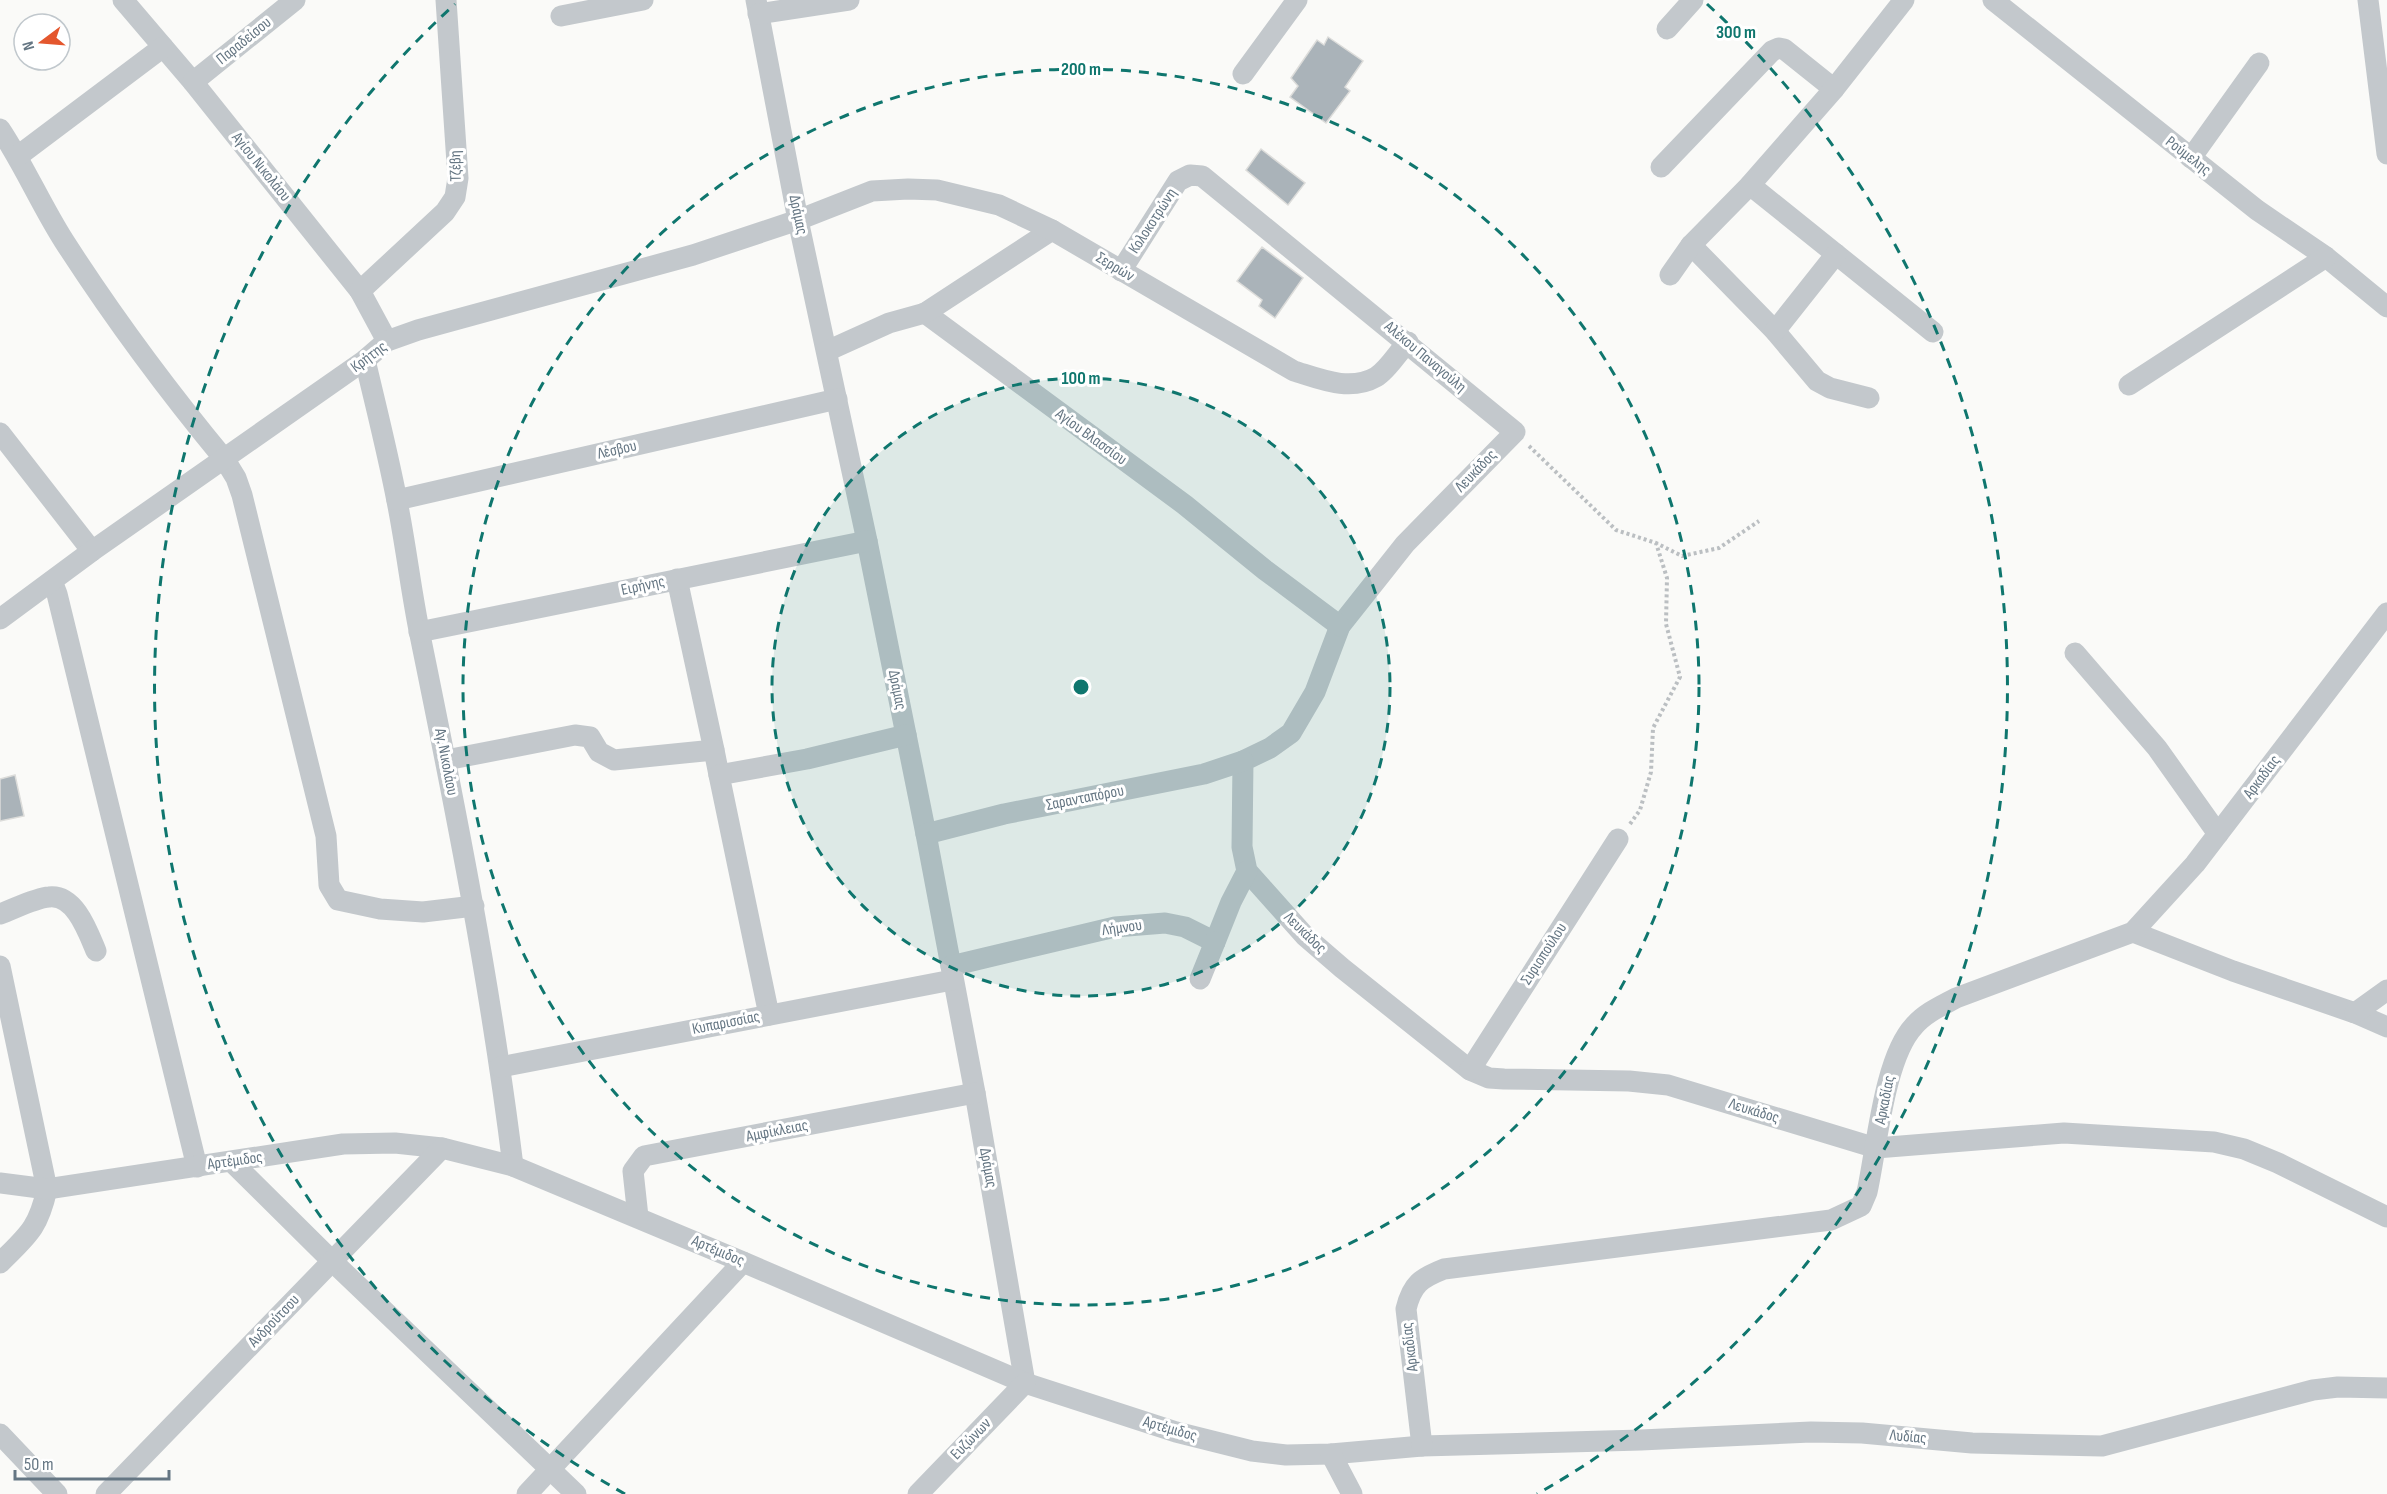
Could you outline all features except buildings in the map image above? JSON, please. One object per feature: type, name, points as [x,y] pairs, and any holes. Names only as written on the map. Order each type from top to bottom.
[{"type":"street","name":"Αγίου Νικολάου","points":[[123,0],[193,82],[360,291],[387,341]]},
{"type":"street","name":"Παραδείσου","points":[[193,82],[295,0]]},
{"type":"street","points":[[561,16],[643,0]]},
{"type":"street","points":[[757,7],[849,0]]},
{"type":"street","points":[[1243,74],[1297,0]]},
{"type":"street","points":[[1667,29],[1693,0]]},
{"type":"street","points":[[1670,275],[1691,245],[1750,185],[1834,89],[1904,0]]},
{"type":"street","name":"Ρούμελης","points":[[1993,0],[2257,210],[2326,257],[2387,307]]},
{"type":"street","points":[[2368,0],[2381,32],[2387,154]]},
{"type":"street","name":"Τζέβη","points":[[360,291],[445,212],[455,197],[458,178],[448,1]]},
{"type":"street","name":"Δράμας","points":[[757,7],[798,220],[867,541],[926,834],[975,1093],[1025,1383]]},
{"type":"street","points":[[18,156],[163,47]]},
{"type":"street","points":[[1661,167],[1772,51],[1779,48],[1784,49],[1834,89]]},
{"type":"street","points":[[2191,158],[2259,63]]},
{"type":"street","points":[[0,129],[18,156],[63,239],[113,314],[159,378],[225,460],[236,478],[243,495],[326,836],[329,885],[338,900],[380,909],[423,912],[474,906]]},
{"type":"street","name":"Κολοκοτρώνη","points":[[1121,271],[1179,181],[1190,175]]},
{"type":"street","name":"Αλέκου Παναγούλη","points":[[1190,175],[1202,176],[1408,342],[1515,432]]},
{"type":"street","points":[[1750,185],[1933,332]]},
{"type":"street","name":"Σερρών","points":[[798,220],[872,191],[937,190],[999,205],[1052,230],[1294,371],[1332,382],[1357,384],[1377,376],[1408,342]]},
{"type":"street","name":"Κρήτης","points":[[0,619],[92,551],[365,360],[387,341],[418,330],[693,255],[798,220]]},
{"type":"street","points":[[827,351],[889,323],[924,313],[1052,230]]},
{"type":"street","points":[[1691,245],[1775,331],[1817,381],[1830,388],[1869,398]]},
{"type":"street","points":[[1775,331],[1836,255]]},
{"type":"street","points":[[2129,385],[2326,257]]},
{"type":"street","name":"Αγίου Βλασσίου","points":[[924,313],[1185,505],[1265,570],[1340,626]]},
{"type":"street","name":"Αγ. Νικολάου","points":[[365,360],[397,500],[419,632],[474,906],[501,1067],[513,1166]]},
{"type":"street","name":"Λέσβου","points":[[397,500],[837,399]]},
{"type":"street","name":"Λευκάδος","points":[[1243,761],[1270,748],[1291,733],[1316,692],[1340,626],[1405,544],[1515,432]]},
{"type":"street","points":[[0,433],[92,551]]},
{"type":"street","name":"Ειρήνης","points":[[419,632],[867,541]]},
{"type":"street","points":[[677,579],[768,1015]]},
{"type":"street","points":[[52,581],[60,605],[197,1167]]},
{"type":"street","name":"Αρκαδίας","points":[[1422,1446],[1406,1309],[1413,1289],[1428,1276],[1444,1269],[1831,1220],[1861,1206],[1867,1192],[1892,1068],[1899,1048],[1913,1026],[1929,1012],[1956,998],[2133,933],[2189,871],[2387,613]]},
{"type":"street","points":[[2075,653],[2157,748],[2218,834]]},
{"type":"street","points":[[446,760],[575,735],[590,737],[599,752],[614,760],[714,750]]},
{"type":"street","points":[[719,775],[807,759],[906,735]]},
{"type":"street","points":[[1200,979],[1246,871],[1242,847],[1243,761]]},
{"type":"street","name":"Σαρανταπόρου","points":[[926,834],[1004,814],[1204,774],[1243,761]]},
{"type":"street","name":"Συριοπούλου","points":[[1470,1070],[1618,839]]},
{"type":"street","name":"Λευκάδος","points":[[1246,871],[1305,936],[1470,1070],[1489,1078],[1629,1081],[1668,1085],[1876,1148]]},
{"type":"street","points":[[0,914],[51,896],[66,901],[76,910],[96,951]]},
{"type":"street","name":"Λήμνου","points":[[951,973],[1115,927],[1165,923],[1185,927],[1215,942]]},
{"type":"street","points":[[2133,933],[2233,971],[2355,1013],[2387,1027]]},
{"type":"street","points":[[0,966],[47,1189],[43,1208],[33,1231],[0,1263]]},
{"type":"street","name":"Κυπαρισσίας","points":[[501,1067],[768,1015],[951,973]]},
{"type":"street","points":[[2355,1013],[2387,990]]},
{"type":"street","name":"Αμφίκλειας","points":[[638,1217],[633,1170],[644,1156],[975,1093]]},
{"type":"street","points":[[1876,1148],[2064,1133],[2214,1142],[2244,1149],[2278,1163],[2387,1217]]},
{"type":"street","name":"Αρτέμιδος","points":[[0,1183],[47,1189],[343,1144],[395,1143],[442,1148],[513,1166],[638,1217],[1025,1383],[1176,1432],[1252,1451],[1286,1455],[1331,1454],[1422,1446]]},
{"type":"street","name":"Ανδρούτσου","points":[[106,1494],[442,1148]]},
{"type":"street","points":[[232,1162],[576,1494]]},
{"type":"street","points":[[527,1494],[552,1470],[743,1262]]},
{"type":"street","name":"Ευζώνων","points":[[918,1494],[1025,1383]]},
{"type":"street","name":"Λυδίας","points":[[1422,1446],[1641,1440],[1811,1432],[1862,1433],[1972,1443],[2102,1446],[2313,1390],[2338,1387],[2387,1388]]},
{"type":"street","points":[[0,1434],[57,1494]]},
{"type":"street","points":[[1331,1454],[1352,1494]]},
{"type":"path","points":[[1515,432],[1616,530],[1656,543],[1682,556],[1719,548],[1759,521]]},
{"type":"path","points":[[1618,839],[1640,810],[1651,772],[1653,728],[1680,677],[1666,624],[1667,578],[1656,543]]}]
